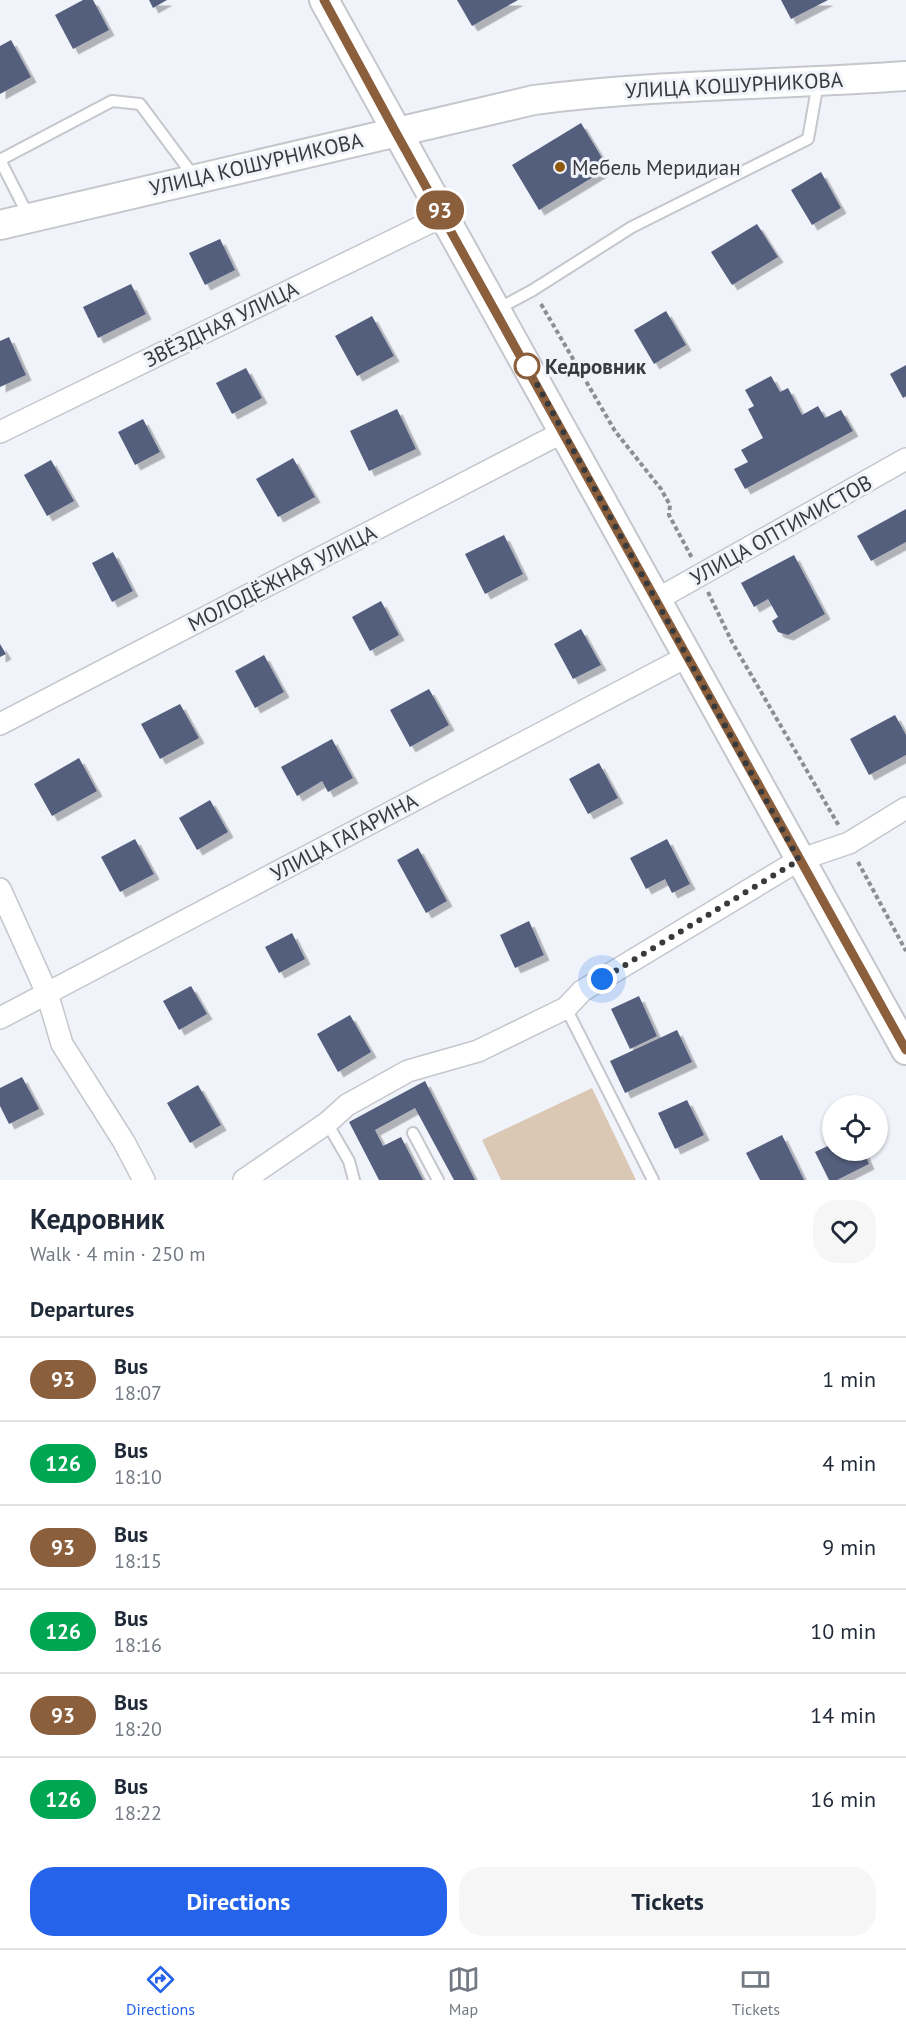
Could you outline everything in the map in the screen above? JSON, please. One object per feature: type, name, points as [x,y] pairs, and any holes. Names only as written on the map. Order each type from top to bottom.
[{"type":"main road","points":[[324,0],[906,1050]]},
{"type":"main road","name":"УЛИЦА КОШУРНИКОВА","points":[[0,225],[534,100],[593,92],[906,76]]},
{"type":"street","name":"ЗВЁЗДНАЯ УЛИЦА","points":[[0,432],[443,216]]},
{"type":"street","name":"МОЛОДЁЖНАЯ УЛИЦА","points":[[0,724],[563,432]]},
{"type":"street","name":"УЛИЦА ОПТИМИСТОВ","points":[[656,600],[906,459]]},
{"type":"street","name":"УЛИЦА ГАГАРИНА","points":[[0,1018],[688,656]]},
{"type":"street","points":[[244,1180],[327,1123],[347,1105],[408,1071],[478,1051],[566,1008],[582,991],[799,860],[849,843],[906,808]]},
{"type":"street","points":[[0,890],[47,993],[62,1044],[124,1142],[144,1180]]},
{"type":"lane","points":[[496,310],[533,290],[632,227],[808,139],[818,82]]},
{"type":"lane","points":[[30,218],[0,160],[112,101],[140,104],[195,178]]},
{"type":"lane","points":[[566,1008],[653,1180]]},
{"type":"lane","points":[[327,1123],[349,1161],[354,1180]]},
{"type":"lane","points":[[413,1133],[438,1180]]},
{"type":"path","points":[[533,290],[615,431],[661,489],[670,505],[669,515],[732,642],[849,843],[906,951]]},
{"type":"shaded area","points":[[592,1088],[636,1180],[501,1180],[482,1140]]},
{"type":"building","points":[[83,0],[93,0],[109,30],[73,49],[55,15]]},
{"type":"building","points":[[149,0],[167,0],[153,8]]},
{"type":"building","points":[[457,0],[518,0],[472,26]]},
{"type":"building","points":[[781,0],[828,0],[791,19]]},
{"type":"building","points":[[11,40],[31,77],[0,94],[0,46]]},
{"type":"building","name":"Мебель Меридиан","points":[[581,123],[608,168],[539,210],[512,165]]},
{"type":"building","points":[[821,172],[841,208],[812,225],[791,190]]},
{"type":"building","points":[[757,224],[778,257],[732,285],[711,252]]},
{"type":"building","points":[[220,239],[235,270],[205,285],[189,253]]},
{"type":"building","points":[[131,284],[146,314],[98,338],[83,307]]},
{"type":"building","points":[[666,311],[686,345],[654,364],[634,330]]},
{"type":"building","points":[[372,316],[394,356],[357,376],[335,336]]},
{"type":"building","points":[[9,337],[26,375],[0,387],[0,341]]},
{"type":"building","points":[[906,365],[906,396],[903,398],[890,374]]},
{"type":"building","points":[[246,368],[262,398],[232,414],[216,383]]},
{"type":"building","points":[[771,376],[780,392],[788,388],[802,415],[818,406],[825,418],[841,410],[853,431],[745,489],[734,469],[748,462],[741,450],[763,438],[748,409],[754,406],[745,390]]},
{"type":"building","points":[[397,409],[416,449],[369,471],[350,431]]},
{"type":"building","points":[[143,419],[160,452],[135,465],[118,432]]},
{"type":"building","points":[[293,458],[315,497],[278,517],[256,479]]},
{"type":"building","points":[[51,460],[74,501],[47,516],[24,475]]},
{"type":"building","points":[[906,509],[906,542],[871,561],[857,536]]},
{"type":"building","points":[[504,535],[523,574],[485,594],[465,554]]},
{"type":"building","points":[[113,552],[133,591],[112,602],[92,563]]},
{"type":"building","points":[[794,555],[825,614],[788,635],[778,632],[772,621],[778,617],[768,599],[754,607],[741,583]]},
{"type":"building","points":[[381,601],[399,635],[370,651],[352,617]]},
{"type":"building","points":[[581,629],[601,665],[573,679],[554,644]]},
{"type":"building","points":[[0,644],[6,654],[0,657]]},
{"type":"building","points":[[264,655],[284,692],[255,708],[235,671]]},
{"type":"building","points":[[429,689],[449,725],[410,747],[390,710]]},
{"type":"building","points":[[180,704],[199,738],[160,759],[141,724]]},
{"type":"building","points":[[895,715],[906,735],[906,755],[869,775],[850,739]]},
{"type":"building","points":[[332,739],[353,778],[328,792],[322,781],[297,796],[281,767]]},
{"type":"building","points":[[79,758],[97,791],[52,816],[34,784]]},
{"type":"building","points":[[599,763],[618,798],[588,814],[569,779]]},
{"type":"building","points":[[210,800],[228,832],[197,850],[179,818]]},
{"type":"building","points":[[135,839],[154,874],[120,892],[101,857]]},
{"type":"building","points":[[667,839],[690,884],[672,893],[665,879],[646,889],[630,858]]},
{"type":"building","points":[[418,848],[447,901],[426,913],[397,860]]},
{"type":"building","points":[[529,921],[544,955],[515,968],[500,935]]},
{"type":"building","points":[[292,933],[305,959],[279,973],[265,947]]},
{"type":"building","points":[[191,986],[207,1014],[179,1030],[163,1001]]},
{"type":"building","points":[[639,996],[657,1036],[630,1049],[611,1009]]},
{"type":"building","points":[[350,1015],[371,1052],[338,1072],[317,1034]]},
{"type":"building","points":[[677,1030],[692,1062],[625,1093],[610,1061]]},
{"type":"building","points":[[22,1077],[39,1109],[9,1124],[0,1106],[0,1088]]},
{"type":"building","points":[[425,1081],[475,1180],[454,1180],[415,1108],[375,1130],[383,1146],[401,1137],[423,1180],[379,1180],[349,1122]]},
{"type":"building","points":[[198,1085],[221,1125],[190,1143],[167,1103]]},
{"type":"building","points":[[687,1100],[704,1135],[675,1149],[658,1113]]},
{"type":"building","points":[[782,1135],[804,1180],[760,1180],[746,1153]]},
{"type":"building","points":[[822,1149],[822,1161],[868,1161],[869,1164],[837,1180],[829,1180],[815,1152]]},
{"type":"bus line","name":"93","points":[[324,0],[906,1050]]},
{"type":"place","name":"Мебель Меридиан","points":[[560,167]]},
{"type":"place","name":"Кедровник","points":[[527,366]]},
{"type":"route","points":[[527,366],[799,860],[602,979]]}]
